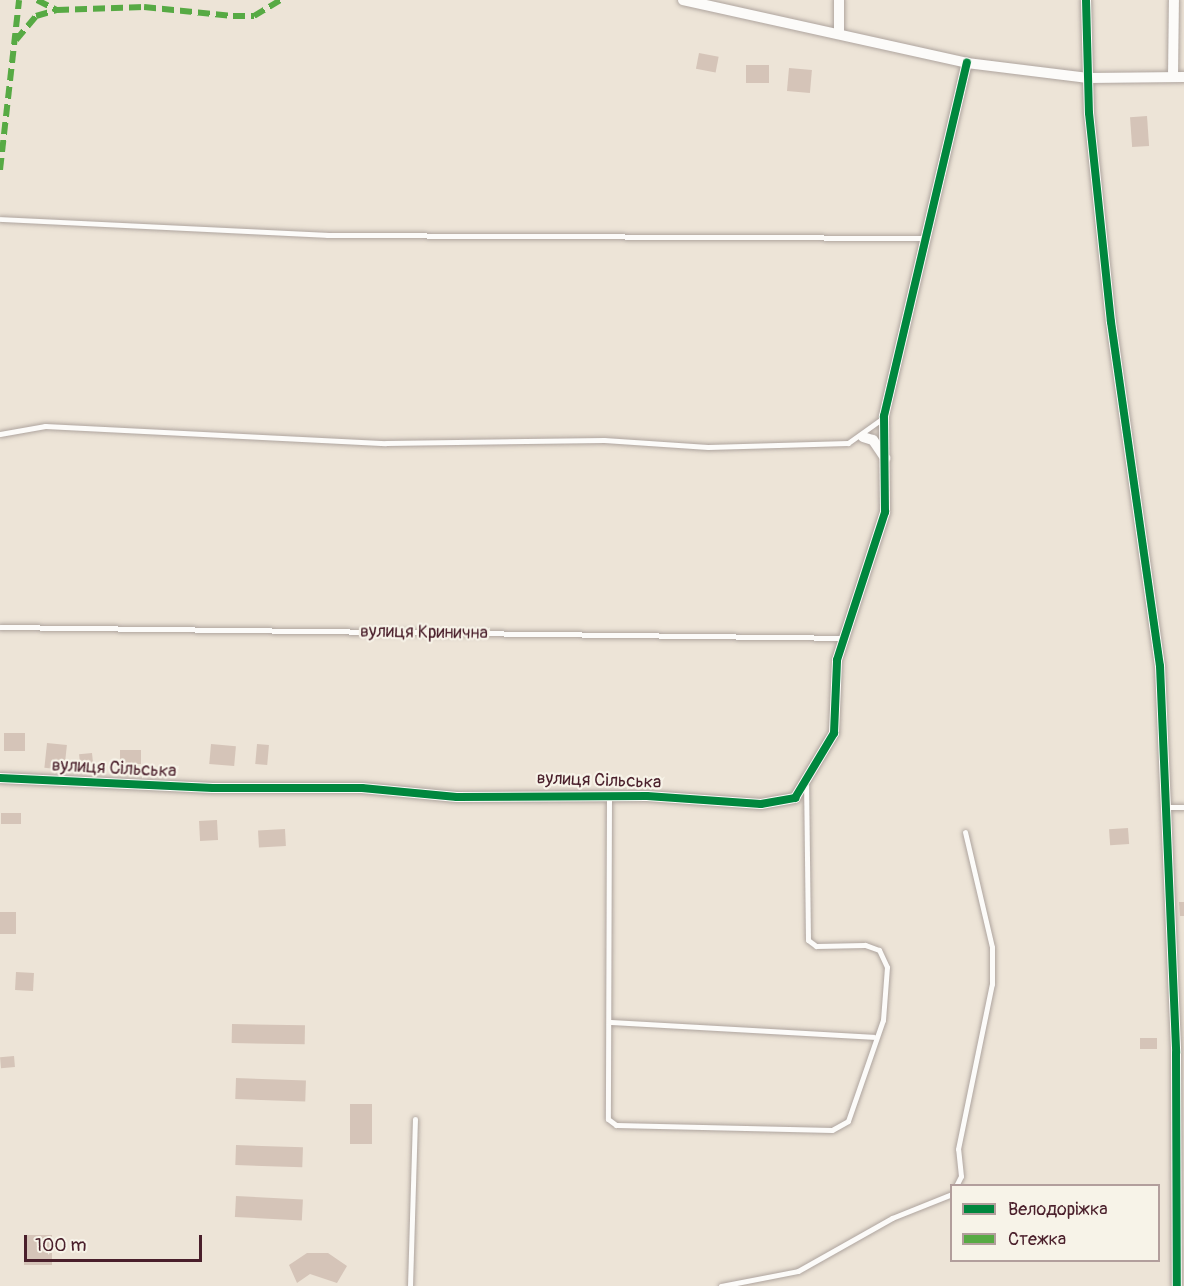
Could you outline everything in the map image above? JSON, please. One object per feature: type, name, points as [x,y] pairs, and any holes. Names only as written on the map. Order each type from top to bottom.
[{"type":"street","points":[[683,0],[967,63],[1088,78],[1179,77],[1173,0]]},
{"type":"street","points":[[838,33],[839,0]]},
{"type":"street","points":[[1086,0],[1088,78],[1122,415],[1160,666],[1176,1053],[1177,1286]]},
{"type":"street","points":[[806,786],[834,733],[833,677],[848,638],[881,532],[886,461],[884,416],[924,238],[967,63]]},
{"type":"street","points":[[863,437],[873,440],[886,461]]},
{"type":"street","name":"вулиця Сільська","points":[[0,778],[769,804],[795,798],[806,786]]},
{"type":"lane","points":[[0,219],[339,235],[924,238]]},
{"type":"lane","points":[[0,434],[45,426],[386,443],[604,440],[708,447],[848,443],[863,437],[884,416]]},
{"type":"lane","name":"вулиця Кринична","points":[[0,627],[848,638]]},
{"type":"lane","points":[[609,797],[609,1022],[606,1113],[616,1125],[839,1129],[848,1120],[874,1036],[886,990],[887,967],[879,950],[866,945],[816,946],[807,934],[811,853],[806,786]]},
{"type":"lane","points":[[1165,807],[1184,807]]},
{"type":"lane","points":[[956,1184],[962,1129],[992,984],[992,947],[965,832]]},
{"type":"lane","points":[[609,1022],[874,1036]]},
{"type":"lane","points":[[410,1286],[415,1119]]},
{"type":"lane","points":[[722,1286],[798,1271],[892,1218],[950,1194]]},
{"type":"building","points":[[699,53],[719,57],[716,73],[696,69]]},
{"type":"building","points":[[746,65],[769,65],[769,83],[746,83]]},
{"type":"building","points":[[789,68],[812,70],[810,93],[787,91]]},
{"type":"building","points":[[1147,116],[1149,146],[1132,147],[1130,117]]},
{"type":"building","points":[[4,733],[25,733],[25,751],[4,751]]},
{"type":"building","points":[[47,743],[67,745],[64,770],[44,768]]},
{"type":"building","points":[[211,744],[236,746],[234,766],[209,764]]},
{"type":"building","points":[[257,744],[269,745],[267,765],[255,764]]},
{"type":"building","points":[[120,750],[141,750],[141,764],[120,764]]},
{"type":"building","points":[[92,753],[93,763],[80,764],[79,754]]},
{"type":"building","points":[[1,813],[21,813],[21,824],[1,824]]},
{"type":"building","points":[[217,820],[218,840],[200,841],[199,821]]},
{"type":"building","points":[[1128,828],[1129,844],[1110,845],[1109,829]]},
{"type":"building","points":[[285,829],[286,846],[259,847],[258,830]]},
{"type":"building","points":[[1179,902],[1184,902],[1184,916],[1180,916]]},
{"type":"building","points":[[0,912],[16,912],[16,934],[0,934]]},
{"type":"building","points":[[16,972],[34,973],[33,991],[15,990]]},
{"type":"building","points":[[232,1024],[305,1025],[305,1044],[232,1043]]},
{"type":"building","points":[[1140,1038],[1157,1038],[1157,1049],[1140,1049]]},
{"type":"building","points":[[14,1056],[15,1067],[1,1068],[0,1057]]},
{"type":"building","points":[[236,1078],[306,1080],[305,1101],[235,1099]]},
{"type":"building","points":[[350,1104],[372,1104],[372,1144],[350,1144]]},
{"type":"building","points":[[236,1145],[303,1147],[302,1167],[235,1165]]},
{"type":"building","points":[[236,1196],[303,1200],[302,1220],[235,1217]]},
{"type":"building","points":[[24,1235],[52,1235],[52,1265],[24,1265]]},
{"type":"building","points":[[307,1253],[328,1253],[347,1266],[337,1283],[310,1274],[297,1283],[289,1265]]},
{"type":"marked path","points":[[0,170],[19,0]]},
{"type":"marked path","points":[[37,0],[57,10],[144,7],[233,16],[254,16],[281,0]]},
{"type":"marked path","points":[[16,40],[36,16],[57,10]]},
{"type":"cycle path","points":[[1086,0],[1089,113],[1111,322],[1160,666],[1176,1053],[1177,1286]]},
{"type":"cycle path","points":[[0,778],[213,788],[362,788],[457,797],[647,796],[761,804],[795,798],[834,733],[837,660],[885,512],[884,416],[967,63]]}]
